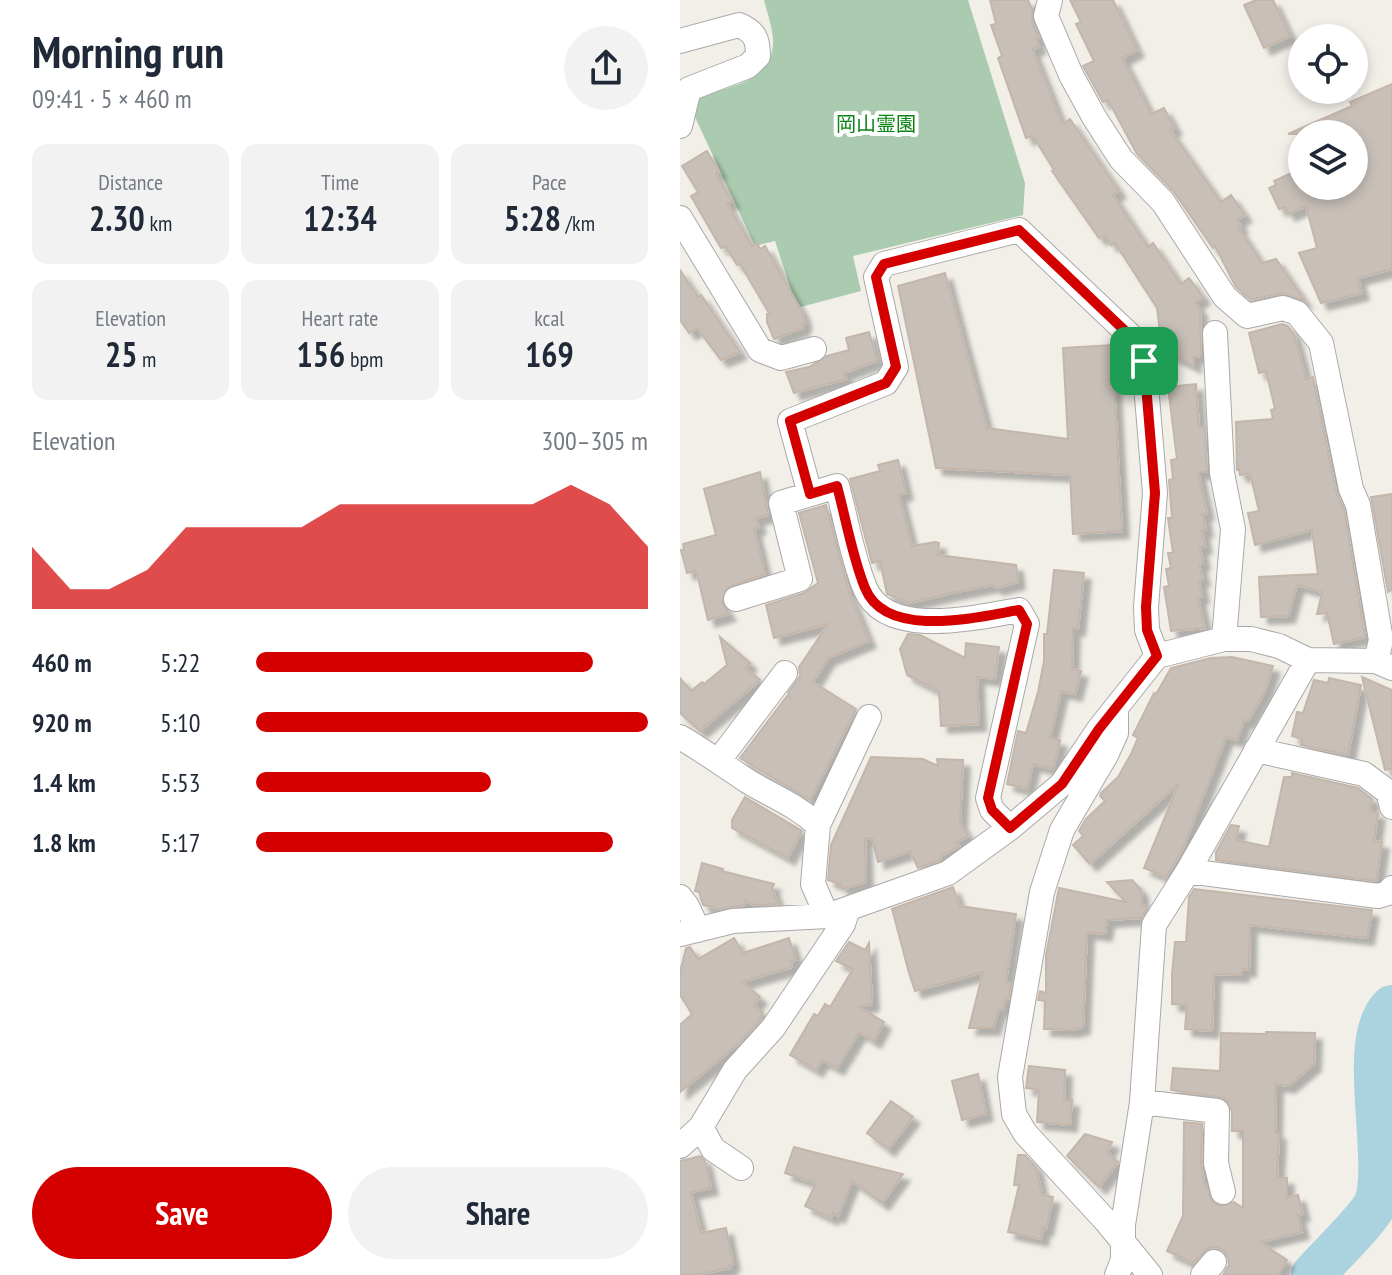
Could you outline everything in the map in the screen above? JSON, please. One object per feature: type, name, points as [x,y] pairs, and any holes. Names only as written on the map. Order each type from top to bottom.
[{"type":"street","points":[[680,897],[687,906],[689,932],[733,921],[838,913],[948,873],[1010,828],[1062,784],[1099,729],[1157,656],[1224,639],[1251,639],[1279,646],[1308,660],[1384,664],[1358,505],[1351,489],[1321,343],[1297,313],[1283,308],[1247,316],[1225,297],[1163,202],[1121,159],[1094,117],[1071,75],[1046,16],[1050,0]]},
{"type":"street","points":[[680,41],[739,25],[751,30],[758,42],[758,56],[748,66],[689,89],[680,126]]},
{"type":"street","points":[[680,218],[760,350],[781,358],[814,349]]},
{"type":"street","points":[[810,494],[790,421],[886,383],[896,367],[876,277],[884,264],[1019,230],[1139,344],[1144,361],[1154,469],[1147,630],[1157,656]]},
{"type":"street","points":[[1215,333],[1222,473],[1233,529],[1224,639]]},
{"type":"street","points":[[736,599],[800,579],[781,503],[837,486],[865,590],[880,608],[900,617],[927,622],[1019,610],[1027,624],[988,798],[992,810],[1010,828]]},
{"type":"street","points":[[1117,1275],[1123,1260],[1123,1225],[1142,1102],[1154,925],[1308,660]]},
{"type":"street","points":[[719,760],[785,673]]},
{"type":"street","points":[[1116,711],[1116,733],[1062,830],[1042,892],[1010,1077],[1014,1114],[1025,1133],[1150,1275]]},
{"type":"street","points":[[680,1146],[701,1127],[735,1070],[773,1028],[843,924],[838,913],[813,884],[818,825],[869,717]]},
{"type":"street","points":[[680,737],[748,781],[798,807],[818,825]]},
{"type":"street","points":[[1256,750],[1364,774],[1388,792],[1392,807]]},
{"type":"street","points":[[1188,871],[1378,896],[1392,888]]},
{"type":"street","points":[[1142,1102],[1217,1111],[1216,1163],[1223,1192]]},
{"type":"street","points":[[701,1127],[713,1149],[741,1168]]},
{"type":"green space","name":"岡山霊園","points":[[764,0],[968,0],[1025,183],[1023,215],[853,256],[861,291],[797,308],[775,241],[755,246],[694,115],[700,96],[735,86],[765,67],[773,39]]},
{"type":"building","points":[[990,0],[1028,0],[1039,38],[1036,39],[1039,47],[1032,49],[1062,124],[1070,119],[1119,191],[1113,195],[1148,247],[1153,243],[1181,284],[1189,278],[1203,297],[1195,303],[1200,309],[1201,356],[1194,357],[1194,366],[1170,354],[1160,331],[1157,308],[1115,243],[1111,245],[1105,236],[1099,238],[1052,171],[1033,136],[1026,138],[998,58],[1002,56],[991,25],[996,24]]},
{"type":"building","points":[[1070,0],[1113,0],[1137,50],[1122,58],[1151,114],[1164,108],[1175,128],[1170,130],[1221,202],[1231,195],[1245,215],[1237,220],[1241,226],[1238,227],[1262,263],[1276,259],[1305,301],[1281,293],[1251,300],[1236,287],[1215,246],[1213,248],[1174,192],[1137,154],[1108,100],[1103,102],[1083,66],[1094,61],[1076,24],[1081,22]]},
{"type":"building","points":[[1256,0],[1273,0],[1288,37],[1264,48],[1244,5]]},
{"type":"building","points":[[1392,84],[1392,269],[1358,278],[1362,293],[1321,303],[1299,253],[1317,248],[1306,206],[1288,214],[1285,207],[1279,209],[1269,188],[1276,185],[1274,181],[1288,175],[1288,200],[1368,200],[1368,120],[1320,120],[1351,104],[1368,104],[1368,94]]},
{"type":"building","points":[[707,151],[732,201],[727,204],[752,246],[757,243],[760,249],[765,246],[802,312],[803,328],[774,339],[767,322],[769,313],[740,264],[737,265],[725,246],[721,248],[691,196],[698,192],[682,166]]},
{"type":"building","points":[[680,270],[740,352],[721,360],[697,328],[689,333],[680,320]]},
{"type":"building","points":[[945,273],[987,428],[1068,439],[1063,348],[1112,345],[1122,531],[1073,534],[1070,475],[936,468],[898,286]]},
{"type":"building","points":[[1282,324],[1294,334],[1306,379],[1313,377],[1336,492],[1344,509],[1365,637],[1334,644],[1327,613],[1317,614],[1322,592],[1297,585],[1288,616],[1261,617],[1259,577],[1318,574],[1312,530],[1255,545],[1248,513],[1259,511],[1250,474],[1240,475],[1237,470],[1236,422],[1273,419],[1271,410],[1275,409],[1266,371],[1259,373],[1249,333]]},
{"type":"building","points":[[869,332],[877,361],[844,373],[846,379],[794,393],[786,372],[809,367],[827,356],[849,350],[846,338]]},
{"type":"building","points":[[1196,384],[1199,427],[1205,427],[1207,472],[1198,472],[1207,513],[1203,514],[1206,530],[1202,530],[1205,547],[1200,547],[1202,596],[1198,597],[1205,628],[1171,631],[1164,587],[1169,586],[1166,569],[1171,568],[1168,553],[1173,553],[1168,518],[1172,518],[1171,460],[1177,459],[1168,387]]},
{"type":"building","points":[[898,460],[906,493],[899,495],[912,546],[935,542],[939,543],[938,555],[1016,565],[1018,582],[909,603],[887,594],[880,561],[872,563],[850,479],[880,471],[878,465]]},
{"type":"building","points":[[760,472],[768,515],[756,518],[759,527],[754,529],[765,574],[726,588],[722,603],[729,614],[708,620],[697,574],[695,571],[687,573],[681,550],[684,550],[683,544],[716,535],[704,489]]},
{"type":"building","points":[[1392,494],[1392,590],[1388,592],[1371,497]]},
{"type":"building","points":[[826,505],[850,595],[869,641],[828,658],[813,682],[856,709],[810,800],[740,758],[787,696],[790,698],[788,693],[800,676],[799,667],[828,624],[774,638],[766,605],[804,593],[818,583],[799,513]]},
{"type":"building","points":[[1054,570],[1084,573],[1078,629],[1073,628],[1072,669],[1081,671],[1075,694],[1061,691],[1050,738],[1060,740],[1053,769],[1033,764],[1027,789],[1007,784],[1018,731],[1026,733],[1038,692]]},
{"type":"building","points":[[908,634],[920,635],[965,658],[966,643],[999,647],[995,679],[977,677],[979,724],[941,726],[939,691],[907,675],[900,649]]},
{"type":"building","points":[[720,637],[750,663],[746,668],[760,680],[700,731],[680,713],[680,678],[691,691],[727,665]]},
{"type":"building","points":[[1232,657],[1273,666],[1265,691],[1248,721],[1244,720],[1237,740],[1226,737],[1181,853],[1166,877],[1144,868],[1179,783],[1090,864],[1073,845],[1083,836],[1079,831],[1086,819],[1105,801],[1101,793],[1118,777],[1131,754],[1138,738],[1133,735],[1154,693],[1171,668],[1211,658]]},
{"type":"building","points":[[1362,677],[1392,690],[1392,769],[1385,770]]},
{"type":"building","points":[[1329,678],[1361,685],[1348,755],[1301,745],[1302,739],[1292,736],[1297,712],[1303,713],[1314,680],[1328,683]]},
{"type":"building","points":[[871,757],[923,759],[938,766],[937,759],[963,760],[960,822],[968,836],[956,842],[959,846],[941,856],[941,860],[918,868],[910,851],[878,862],[872,838],[865,839],[866,882],[842,889],[840,884],[828,880],[831,845]]},
{"type":"building","points":[[1292,773],[1358,788],[1372,799],[1370,811],[1378,813],[1374,841],[1382,842],[1376,881],[1216,860],[1216,852],[1231,825],[1239,826],[1236,840],[1269,847],[1284,777],[1292,777]]},
{"type":"building","points":[[745,797],[802,831],[788,858],[732,828],[732,820]]},
{"type":"building","points":[[702,863],[774,884],[772,888],[778,904],[756,905],[745,901],[744,905],[720,909],[703,905],[699,892],[695,891]]},
{"type":"building","points":[[1132,880],[1141,890],[1142,905],[1148,907],[1141,918],[1107,920],[1105,934],[1087,932],[1083,1027],[1072,1030],[1044,1029],[1045,1001],[1038,1000],[1040,991],[1046,993],[1046,955],[1059,888],[1126,902],[1107,882]]},
{"type":"building","points":[[953,887],[960,906],[1016,914],[1006,982],[1011,984],[1008,1000],[1005,1000],[1003,1010],[999,1009],[993,1028],[969,1028],[983,972],[915,991],[909,973],[892,909]]},
{"type":"building","points":[[1194,889],[1372,910],[1367,938],[1250,925],[1249,970],[1242,969],[1242,975],[1214,974],[1212,1031],[1185,1029],[1187,1005],[1172,1004],[1172,974],[1175,942],[1186,942],[1189,897]]},
{"type":"building","points":[[734,938],[743,953],[789,938],[796,960],[791,961],[792,967],[742,982],[760,997],[754,1005],[763,1013],[761,1019],[739,1043],[680,1092],[680,1025],[692,1014],[680,995],[680,972],[686,948],[690,947],[698,959]]},
{"type":"building","points":[[849,942],[865,950],[869,943],[872,1004],[859,1007],[884,1022],[874,1041],[859,1032],[837,1068],[822,1060],[816,1070],[790,1055],[814,1014],[818,1016],[825,1004],[830,1007],[853,969],[836,961]]},
{"type":"building","points":[[1221,1033],[1315,1033],[1314,1064],[1288,1086],[1276,1084],[1275,1133],[1279,1133],[1277,1178],[1287,1178],[1287,1198],[1298,1195],[1303,1214],[1298,1215],[1302,1232],[1260,1242],[1287,1260],[1278,1275],[1223,1275],[1229,1265],[1228,1258],[1217,1247],[1208,1248],[1193,1263],[1167,1251],[1183,1216],[1184,1122],[1202,1124],[1204,1182],[1212,1202],[1220,1206],[1234,1202],[1243,1208],[1243,1131],[1232,1131],[1232,1111],[1225,1098],[1171,1090],[1173,1068],[1220,1071]]},
{"type":"building","points":[[1029,1066],[1065,1070],[1064,1100],[1072,1100],[1070,1125],[1037,1122],[1039,1090],[1026,1088]]},
{"type":"building","points":[[978,1074],[986,1114],[962,1120],[952,1081]]},
{"type":"building","points":[[891,1101],[913,1117],[888,1149],[867,1133]]},
{"type":"building","points":[[1085,1134],[1112,1142],[1107,1152],[1118,1162],[1099,1187],[1067,1156]]},
{"type":"building","points":[[794,1147],[903,1174],[882,1203],[852,1181],[838,1216],[833,1213],[831,1218],[805,1206],[816,1183],[785,1173]]},
{"type":"building","points":[[1018,1155],[1025,1155],[1036,1167],[1042,1195],[1053,1197],[1041,1239],[1008,1232],[1019,1185],[1014,1185]]},
{"type":"building","points":[[700,1156],[705,1161],[711,1188],[691,1192],[701,1233],[726,1228],[733,1264],[729,1265],[730,1268],[680,1275],[680,1161]]},
{"type":"waterway","points":[[1313,1275],[1358,1227],[1377,1200],[1380,1179],[1377,1044],[1382,1023],[1392,1007]]},
{"type":"route","points":[[1019,230],[1139,344],[1144,361],[1155,493],[1147,630],[1157,656],[1099,729],[1062,784],[1010,828],[992,810],[988,798],[1027,624],[1019,610],[927,622],[900,617],[880,608],[865,590],[837,486],[810,494],[790,421],[886,383],[896,367],[876,277],[884,264],[1019,230]]}]
